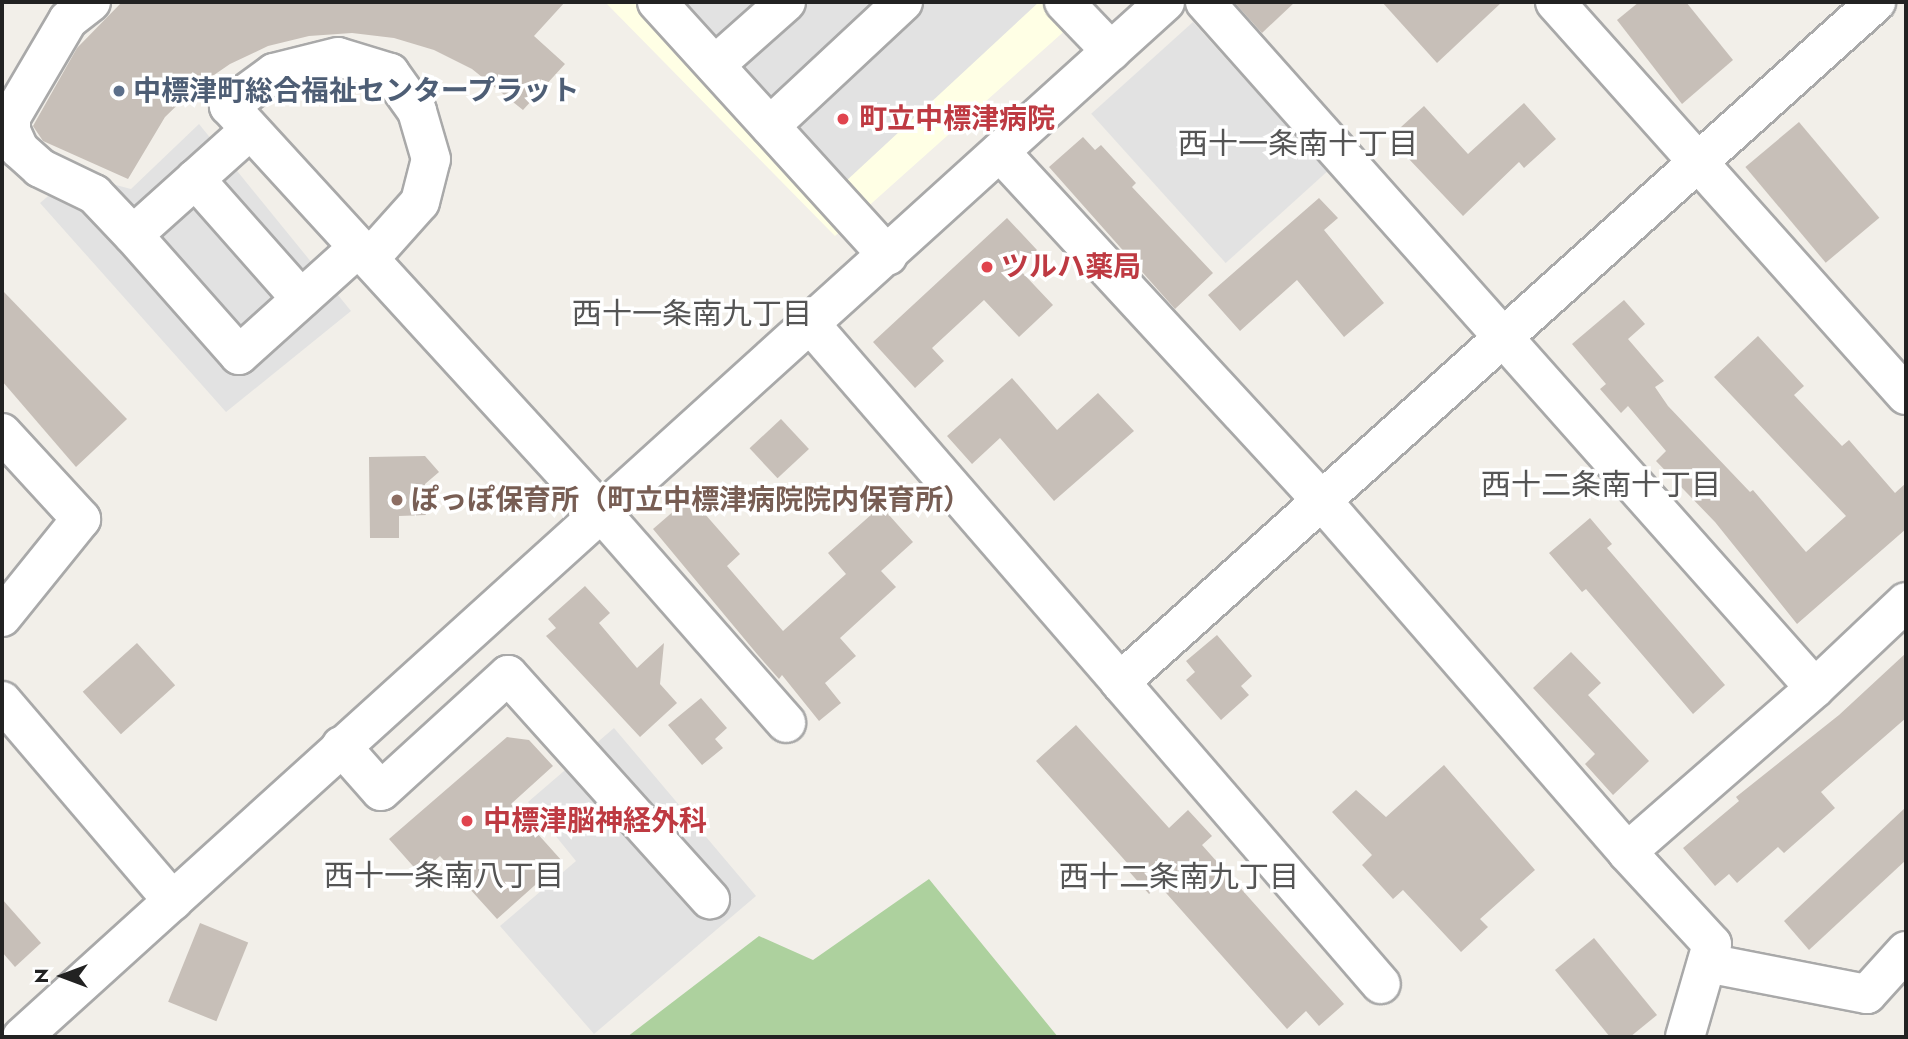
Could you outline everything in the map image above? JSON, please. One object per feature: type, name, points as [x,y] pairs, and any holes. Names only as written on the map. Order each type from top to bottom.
[{"type":"street","points":[[91,2],[68,20],[11,117],[11,131],[19,149],[40,168],[93,194],[239,355],[301,299],[364,253],[420,202],[431,159],[417,111],[390,73],[338,57],[274,73],[229,106],[250,130],[364,253],[600,511],[786,723]]},
{"type":"street","points":[[715,65],[786,2]]},
{"type":"street","points":[[770,126],[903,2]]},
{"type":"street","points":[[1064,2],[1111,51]]},
{"type":"street","points":[[22,1037],[600,511],[812,326],[1165,2]]},
{"type":"street","points":[[1205,2],[1815,688]]},
{"type":"street","points":[[1555,2],[1906,395]]},
{"type":"street","points":[[1120,682],[1877,2]]},
{"type":"street","points":[[666,5],[715,65],[888,256]]},
{"type":"street","points":[[133,235],[250,130]]},
{"type":"street","points":[[1000,152],[1322,502],[1627,852],[1712,944],[1685,1037]]},
{"type":"street","points":[[195,179],[301,299]]},
{"type":"street","points":[[812,326],[1381,984]]},
{"type":"street","points":[[2,433],[81,519],[2,617]]},
{"type":"street","points":[[1627,852],[1815,688],[1906,601]]},
{"type":"street","points":[[341,746],[382,791],[508,675],[710,899]]},
{"type":"street","points":[[2,701],[173,901]]},
{"type":"street","points":[[1707,962],[1867,993],[1906,951]]},
{"type":"shaded area","name":"町立中標津病院","points":[[605,2],[1097,2],[835,236]]},
{"type":"shaded area","points":[[679,2],[1039,2],[845,182]]},
{"type":"shaded area","points":[[1193,22],[1327,171],[1226,263],[1091,114]]},
{"type":"shaded area","points":[[199,124],[351,311],[226,412],[40,203],[74,174],[131,189]]},
{"type":"shaded area","points":[[614,728],[756,896],[594,1034],[500,926],[576,861],[528,802]]},
{"type":"green space","points":[[929,879],[1058,1037],[627,1037],[759,936],[813,960]]},
{"type":"building","name":"中標津町総合福祉センタープラット","points":[[122,2],[565,2],[534,36],[565,64],[523,110],[472,69],[434,50],[394,38],[352,33],[309,36],[268,46],[230,64],[195,88],[165,117],[128,179],[43,141],[33,126],[77,48]]},
{"type":"building","points":[[1234,2],[1295,2],[1262,33]]},
{"type":"building","points":[[1382,2],[1502,2],[1437,63]]},
{"type":"building","points":[[1639,2],[1686,2],[1733,60],[1682,104],[1617,20]]},
{"type":"building","points":[[1524,103],[1556,139],[1524,168],[1519,162],[1463,216],[1389,138],[1424,106],[1468,154]]},
{"type":"building","points":[[1799,122],[1879,218],[1826,263],[1745,167]]},
{"type":"building","points":[[1083,137],[1095,150],[1101,145],[1136,183],[1132,187],[1213,273],[1175,309],[1049,167]]},
{"type":"building","points":[[1319,198],[1338,218],[1324,230],[1384,303],[1344,337],[1297,280],[1240,331],[1208,295]]},
{"type":"building","points":[[1007,218],[1037,250],[1018,268],[1053,305],[1019,337],[984,300],[932,348],[944,361],[915,388],[873,342]]},
{"type":"building","points":[[2,290],[127,419],[76,467],[2,381]]},
{"type":"building","points":[[1624,300],[1645,324],[1628,339],[1664,381],[1655,387],[1668,406],[1750,492],[1753,490],[1806,552],[1846,516],[1714,377],[1758,336],[1804,386],[1794,395],[1842,446],[1849,440],[1895,493],[1906,483],[1906,529],[1797,624],[1715,522],[1656,461],[1666,451],[1628,406],[1621,413],[1600,389],[1606,384],[1572,344]]},
{"type":"building","points":[[1012,378],[1057,430],[1098,393],[1134,431],[1054,501],[1000,438],[972,464],[947,436]]},
{"type":"building","points":[[781,419],[809,449],[778,478],[750,448]]},
{"type":"building","name":"ぽっぽ保育所（町立中標津病院院内保育所）","points":[[425,456],[439,472],[425,484],[426,515],[399,516],[399,538],[370,538],[369,457]]},
{"type":"building","points":[[690,497],[740,554],[727,566],[783,631],[846,574],[828,553],[881,506],[913,542],[881,571],[896,587],[840,638],[856,656],[825,683],[841,703],[819,721],[782,675],[779,679],[757,654],[653,529]]},
{"type":"building","points":[[1590,518],[1612,544],[1607,548],[1725,685],[1693,714],[1586,589],[1582,592],[1549,553]]},
{"type":"building","points":[[585,586],[610,613],[599,623],[637,668],[664,643],[660,684],[677,703],[640,737],[546,636],[556,628],[548,619]]},
{"type":"building","points":[[1217,635],[1252,676],[1241,686],[1249,695],[1221,720],[1186,680],[1195,672],[1186,661]]},
{"type":"building","points":[[137,643],[175,685],[121,734],[83,692]]},
{"type":"building","points":[[1571,652],[1601,683],[1588,695],[1649,761],[1613,795],[1585,764],[1595,754],[1533,688]]},
{"type":"building","points":[[1906,653],[1906,718],[1821,792],[1835,808],[1784,853],[1778,847],[1737,883],[1729,874],[1715,886],[1683,848],[1739,801],[1736,797],[1839,715]]},
{"type":"building","points":[[701,698],[727,728],[715,739],[723,748],[702,765],[668,725]]},
{"type":"building","points":[[1076,725],[1169,828],[1188,810],[1212,836],[1202,845],[1344,1004],[1319,1026],[1306,1011],[1287,1029],[1159,885],[1149,894],[1126,868],[1129,865],[1036,761]]},
{"type":"building","name":"中標津脳神経外科","points":[[507,737],[529,740],[553,766],[511,804],[562,861],[497,919],[440,856],[420,874],[389,839]]},
{"type":"building","points":[[1444,765],[1535,870],[1480,919],[1488,927],[1461,952],[1403,890],[1393,899],[1362,865],[1372,855],[1332,812],[1356,790],[1386,817]]},
{"type":"building","points":[[1906,807],[1906,860],[1809,950],[1784,921]]},
{"type":"building","points":[[2,899],[41,943],[15,967],[2,952]]},
{"type":"building","points":[[200,923],[248,942],[216,1021],[168,1002]]},
{"type":"building","points":[[1594,938],[1657,1015],[1630,1037],[1610,1037],[1555,970]]},
{"type":"place","name":"中標津町総合福祉センタープラット","points":[[119,91]]},
{"type":"place","name":"町立中標津病院","points":[[843,119]]},
{"type":"place","name":"ツルハ薬局","points":[[987,267]]},
{"type":"place","name":"ぽっぽ保育所（町立中標津病院院内保育所）","points":[[397,500]]},
{"type":"place","name":"中標津脳神経外科","points":[[467,821]]},
{"type":"district","name":"西十一条南十丁目","points":[[1298,144]]},
{"type":"district","name":"西十一条南九丁目","points":[[692,314]]},
{"type":"district","name":"西十二条南十丁目","points":[[1601,485]]},
{"type":"district","name":"西十一条南八丁目","points":[[444,876]]},
{"type":"district","name":"西十二条南九丁目","points":[[1179,877]]}]
